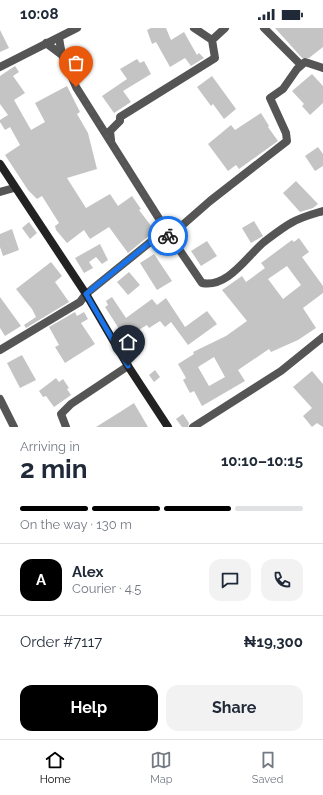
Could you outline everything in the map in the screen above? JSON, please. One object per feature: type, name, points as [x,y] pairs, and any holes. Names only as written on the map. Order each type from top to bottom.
[{"type":"street","points":[[0,67],[77,28]]},
{"type":"street","points":[[103,127],[215,58],[212,40],[194,28]]},
{"type":"street","points":[[212,40],[225,28]]},
{"type":"street","points":[[264,28],[301,65]]},
{"type":"street","points":[[59,38],[62,55],[76,87],[103,127],[111,143],[195,275],[202,283],[208,284],[222,280],[242,265],[263,243],[292,222],[323,211]]},
{"type":"street","points":[[46,43],[62,55]]},
{"type":"street","points":[[0,350],[56,318],[80,302],[86,294],[159,235],[170,236],[210,201],[287,140],[286,133],[270,98],[283,89],[301,65],[306,62],[323,68]]},
{"type":"street","points":[[111,143],[110,131],[120,121],[120,117]]},
{"type":"street","points":[[0,164],[14,188],[86,294],[128,366],[168,427]]},
{"type":"street","points":[[0,192],[14,188]]},
{"type":"street","points":[[193,427],[281,371],[323,337]]},
{"type":"street","points":[[66,427],[61,414],[71,404],[128,366]]},
{"type":"street","points":[[0,399],[14,427]]},
{"type":"building","points":[[151,28],[166,28],[171,40],[184,32],[197,55],[199,53],[204,58],[191,66],[185,58],[170,67],[156,42],[152,44],[147,30]]},
{"type":"building","points":[[275,28],[323,28],[323,47],[309,58],[302,58]]},
{"type":"building","points":[[0,30],[9,48],[0,52]]},
{"type":"building","points":[[137,59],[140,63],[144,61],[151,74],[123,91],[131,102],[114,113],[102,96],[127,79],[120,69]]},
{"type":"building","points":[[15,66],[19,72],[13,76],[25,93],[14,100],[31,130],[45,122],[35,103],[67,86],[80,112],[77,114],[88,133],[97,169],[67,178],[86,208],[110,194],[118,206],[132,196],[141,209],[139,210],[155,231],[128,253],[109,227],[90,239],[84,230],[67,243],[56,230],[55,226],[59,223],[42,196],[37,199],[28,190],[5,155],[20,145],[10,127],[5,130],[0,122],[0,120],[8,115],[0,104],[0,76]]},
{"type":"building","points":[[312,74],[323,86],[323,103],[310,115],[302,106],[304,104],[292,91]]},
{"type":"building","points":[[212,76],[236,109],[224,119],[213,104],[211,106],[197,87]]},
{"type":"building","points":[[261,113],[269,126],[268,127],[278,141],[239,169],[236,165],[228,171],[208,144],[231,125],[235,130]]},
{"type":"building","points":[[318,147],[323,154],[323,166],[315,171],[305,156]]},
{"type":"building","points":[[296,181],[318,204],[313,208],[300,212],[283,193]]},
{"type":"building","points":[[254,221],[263,236],[251,243],[242,228]]},
{"type":"building","points":[[29,222],[37,233],[30,239],[22,228]]},
{"type":"building","points":[[12,229],[19,250],[3,256],[0,247],[0,234]]},
{"type":"building","points":[[299,238],[309,252],[302,257],[323,286],[323,293],[303,308],[316,328],[298,340],[271,352],[269,349],[238,370],[245,381],[202,406],[194,391],[190,393],[183,380],[186,378],[178,364],[194,354],[193,352],[226,336],[247,321],[222,290],[242,276],[246,282],[265,268],[261,263],[292,240],[294,242]],"holes":[[[287,266],[301,285],[283,299],[268,279]],[[214,357],[225,377],[209,386],[198,367]]]},
{"type":"building","points":[[160,241],[168,249],[162,255],[154,246]]},
{"type":"building","points":[[207,241],[217,256],[201,266],[191,251]]},
{"type":"building","points":[[100,244],[108,260],[102,264],[96,257],[89,262],[93,268],[84,273],[75,258]]},
{"type":"building","points":[[154,254],[172,281],[157,290],[140,263]]},
{"type":"building","points":[[51,262],[62,276],[55,282],[69,302],[26,328],[24,325],[36,317],[32,309],[16,289]]},
{"type":"building","points":[[129,272],[140,285],[128,295],[117,282]]},
{"type":"building","points":[[0,297],[21,326],[5,336],[0,328]]},
{"type":"building","points":[[112,297],[126,318],[152,299],[157,305],[166,298],[185,327],[207,311],[217,324],[188,345],[171,322],[165,327],[160,321],[149,328],[147,325],[125,338],[105,307],[108,305],[106,301]]},
{"type":"building","points":[[75,312],[77,316],[84,312],[88,319],[81,323],[95,344],[65,363],[55,347],[59,345],[49,327]]},
{"type":"building","points":[[22,355],[36,380],[20,388],[7,363]]},
{"type":"building","points":[[155,370],[160,377],[154,382],[149,375]]},
{"type":"building","points":[[312,371],[323,384],[323,427],[317,423],[312,427],[303,416],[312,408],[293,387]]},
{"type":"building","points":[[56,378],[59,382],[63,379],[69,388],[67,389],[71,395],[54,407],[46,396],[43,397],[39,391]]},
{"type":"building","points":[[134,403],[148,427],[96,427],[120,412]]},
{"type":"building","points":[[183,414],[189,423],[188,427],[182,427],[176,419]]},
{"type":"way so far","points":[[76,87],[103,127],[111,143],[170,236],[168,236]]},
{"type":"route","points":[[128,366],[86,294],[159,235],[168,236]]}]
